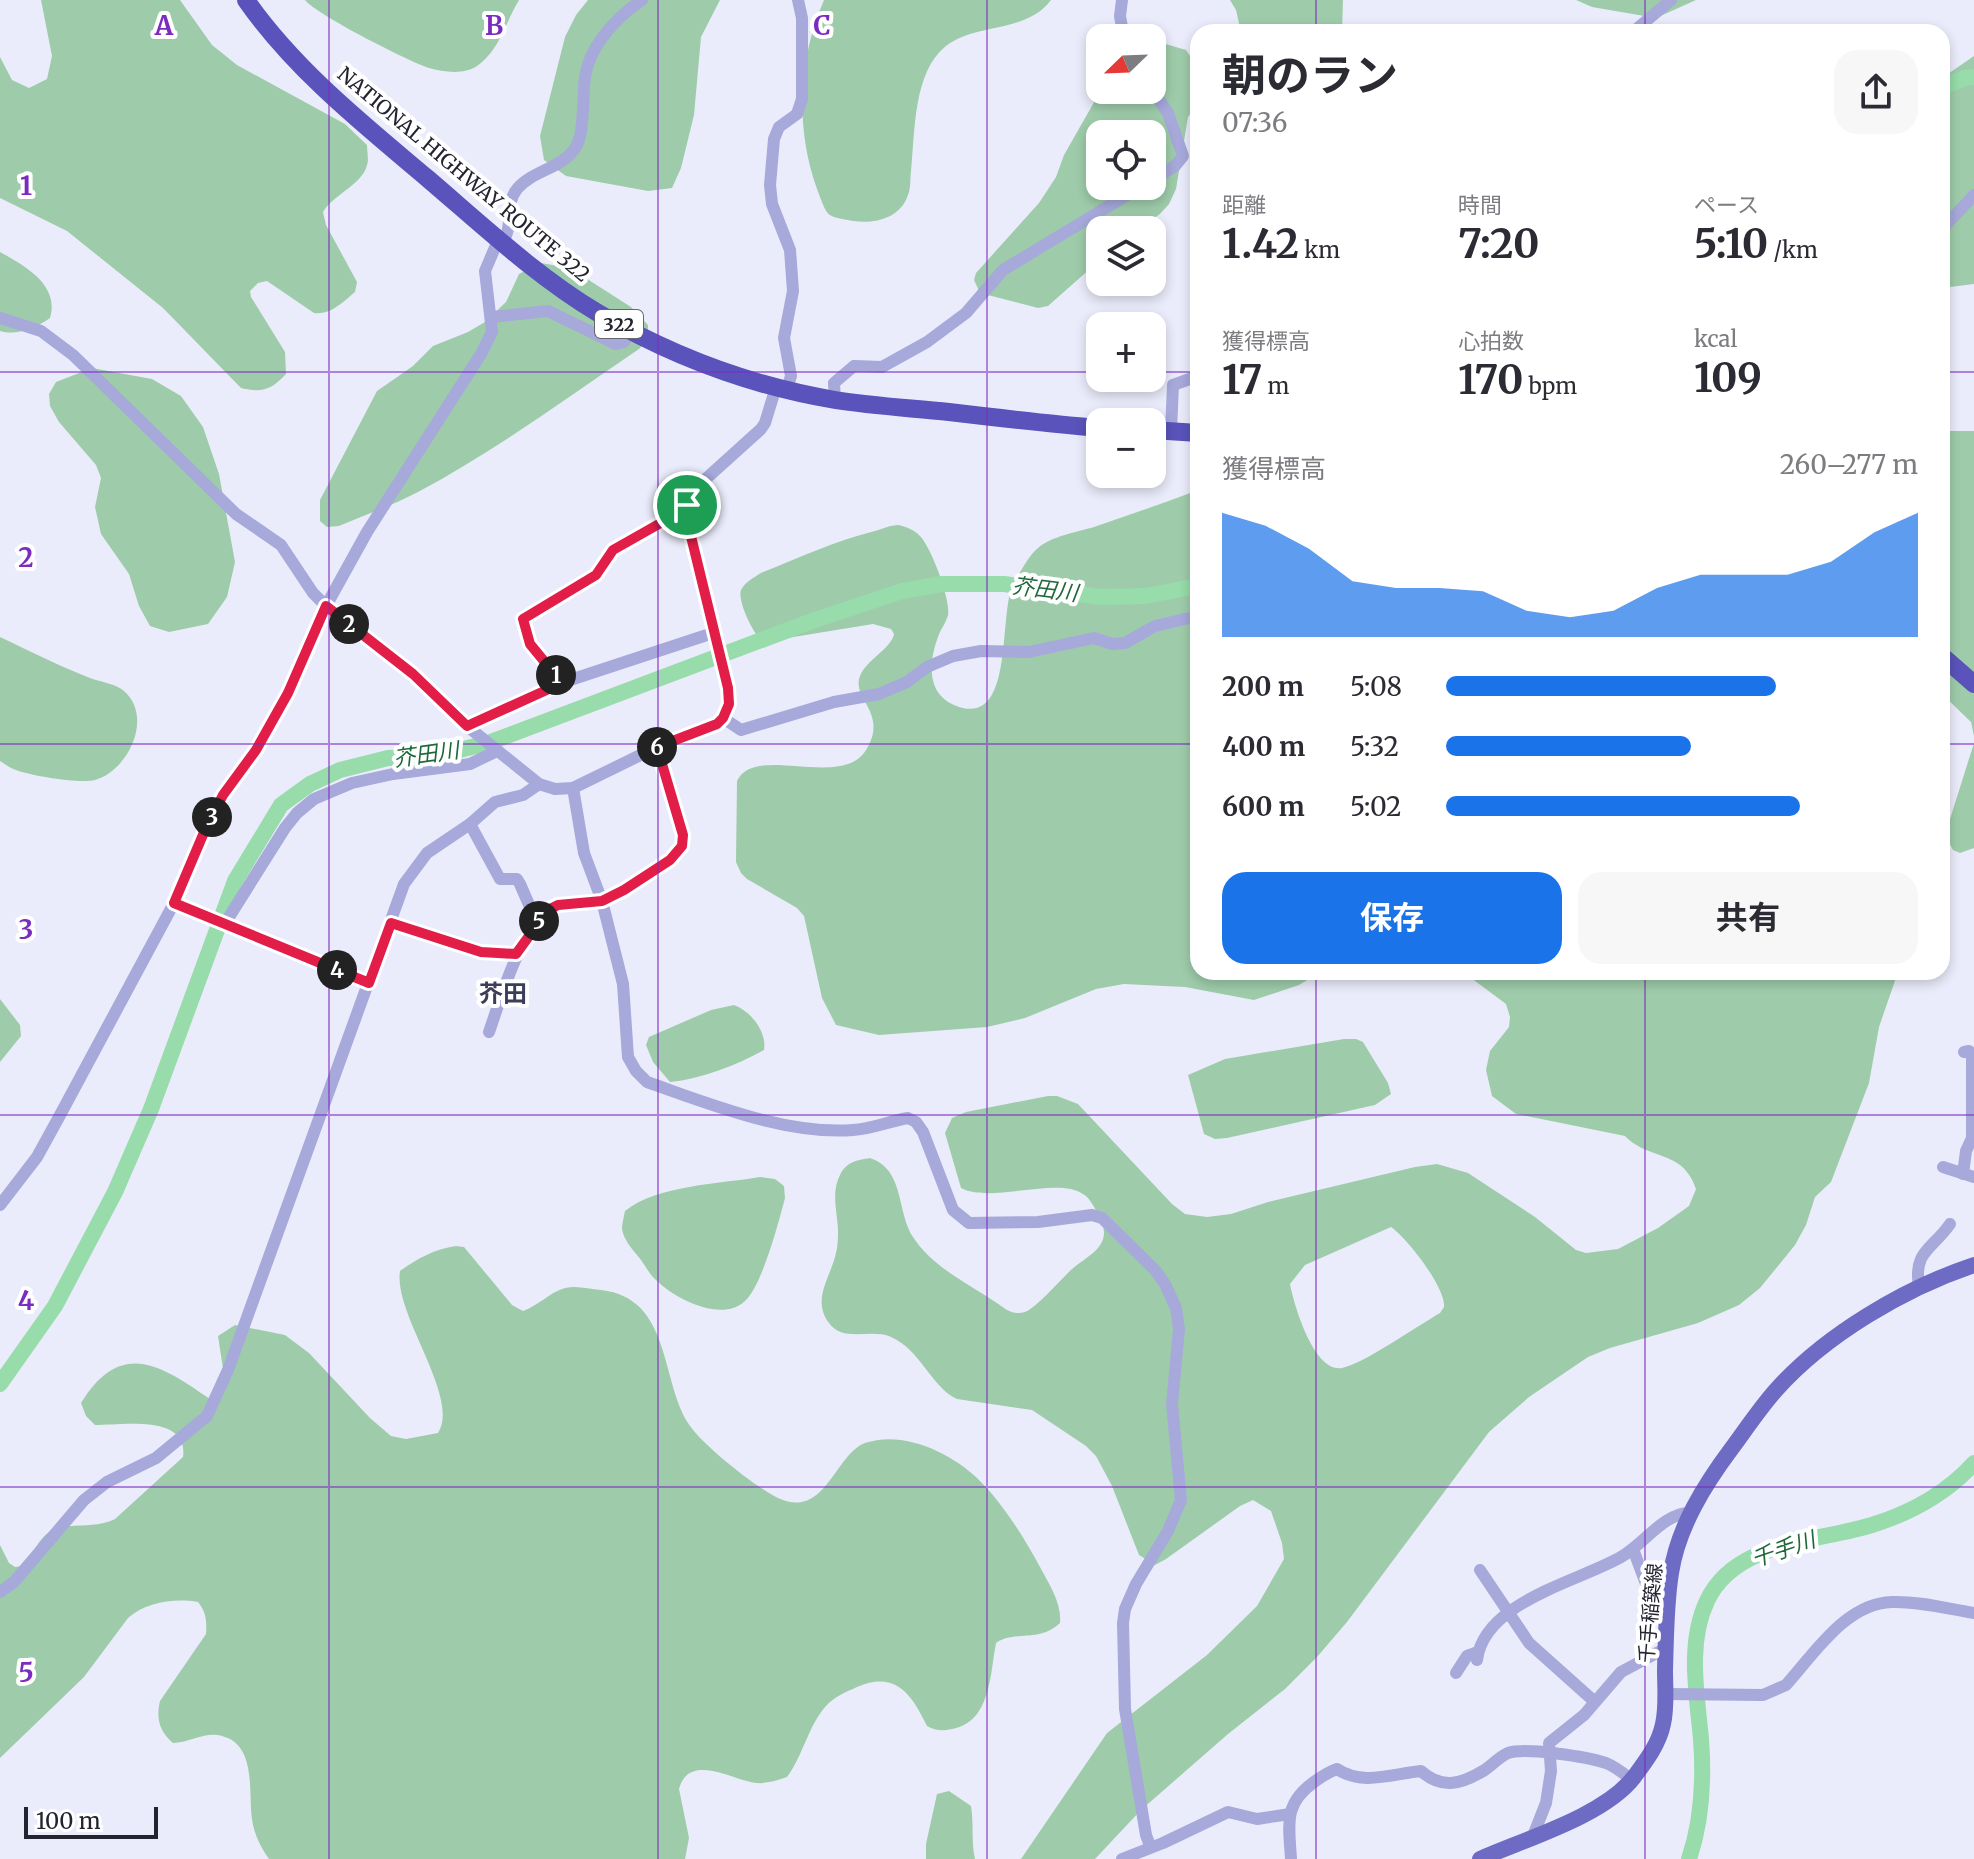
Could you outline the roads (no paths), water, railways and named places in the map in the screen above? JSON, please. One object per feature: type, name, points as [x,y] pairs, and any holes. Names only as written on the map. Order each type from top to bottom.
[{"type":"highway","name":"NATIONAL HIGHWAY ROUTE 322","points":[[246,0],[278,42],[392,149],[554,284],[631,330],[720,370],[835,400],[1086,427]]},
{"type":"highway","points":[[1166,431],[1190,432]]},
{"type":"highway","points":[[1950,663],[1974,684]]},
{"type":"main road","name":"千手稲築線","points":[[1480,1859],[1593,1810],[1615,1796],[1632,1780],[1654,1748],[1663,1724],[1668,1612],[1674,1559],[1705,1486],[1776,1390],[1816,1352],[1899,1296],[1974,1265]]},
{"type":"street","points":[[0,1205],[37,1157],[174,903],[223,795],[256,750],[288,693],[326,606],[375,519],[481,354],[492,332],[485,271],[501,240],[507,235],[509,203],[533,175],[573,152],[579,138],[586,71],[593,51],[606,32],[642,0]]},
{"type":"street","points":[[562,683],[530,644],[523,619],[596,575],[613,550],[687,505],[699,485],[761,429],[781,388],[791,376],[784,338],[791,308],[790,250],[772,204],[770,185],[774,139],[779,127],[797,114],[802,99],[802,18],[798,0]]},
{"type":"street","points":[[1121,24],[1122,0]]},
{"type":"street","points":[[1642,24],[1671,0]]},
{"type":"street","points":[[1162,104],[1183,156],[1166,171]]},
{"type":"street","points":[[1950,220],[1974,195]]},
{"type":"street","points":[[835,400],[834,383],[854,366],[882,367],[927,342],[966,313],[1003,270],[1119,200]]},
{"type":"street","points":[[492,317],[548,311],[616,344],[624,342],[631,330]]},
{"type":"street","points":[[0,318],[41,331],[73,355],[236,514],[281,545],[313,593],[326,606],[413,674],[497,751],[539,784],[555,789],[573,788],[657,747],[717,724],[723,718],[729,704],[716,632],[687,520],[687,505]]},
{"type":"street","points":[[1171,431],[1173,385],[1190,379]]},
{"type":"street","points":[[723,718],[741,730],[834,702],[879,694],[953,656],[981,651],[1029,652],[1094,638],[1112,644],[1125,643],[1155,626],[1190,618]]},
{"type":"street","points":[[467,726],[562,683],[716,632]]},
{"type":"street","points":[[489,1032],[516,954],[548,910],[558,905],[602,901],[670,860],[682,846],[683,835],[657,747]]},
{"type":"street","points":[[224,925],[285,828],[314,799],[352,783],[470,764],[497,751]]},
{"type":"street","points":[[0,1592],[14,1582],[60,1524],[84,1500],[107,1482],[156,1458],[207,1416],[228,1370],[404,884],[427,853],[470,824],[495,802],[523,795],[539,784]]},
{"type":"street","points":[[573,788],[584,853],[602,901],[623,984],[628,1057],[647,1082],[753,1116],[822,1130],[856,1130],[908,1118],[916,1122],[923,1132],[953,1210],[960,1218],[969,1223],[1038,1222],[1092,1215],[1102,1218],[1134,1247],[1165,1284],[1176,1308],[1179,1329],[1172,1404],[1181,1500],[1168,1531],[1136,1584],[1125,1609],[1123,1623],[1125,1709],[1150,1846]]},
{"type":"street","points":[[470,824],[500,879],[517,879],[537,923]]},
{"type":"street","points":[[174,903],[369,983]]},
{"type":"street","points":[[391,923],[481,952],[516,954]]},
{"type":"street","points":[[1943,1167],[1969,1175],[1966,1151],[1972,1138],[1974,1095],[1972,1054],[1964,1052]]},
{"type":"street","points":[[1919,1286],[1916,1269],[1924,1251],[1950,1224]]},
{"type":"street","points":[[1456,1673],[1467,1656],[1477,1656],[1485,1635],[1508,1612],[1633,1549],[1670,1516],[1693,1512]]},
{"type":"street","points":[[1633,1549],[1652,1600],[1668,1612]]},
{"type":"street","points":[[1480,1570],[1542,1657],[1595,1702]]},
{"type":"street","points":[[1665,1694],[1763,1695],[1776,1691],[1786,1685],[1836,1630],[1857,1612],[1875,1605],[1893,1601],[1974,1613]]},
{"type":"street","points":[[1533,1836],[1546,1803],[1551,1771],[1549,1743],[1584,1715],[1621,1672],[1666,1648]]},
{"type":"street","points":[[1291,1859],[1290,1814],[1293,1801],[1302,1791],[1337,1769],[1349,1777],[1362,1779],[1421,1771],[1433,1782],[1444,1784],[1481,1772],[1506,1754],[1522,1750],[1603,1762],[1632,1780]]},
{"type":"street","points":[[1122,1859],[1228,1812],[1257,1819],[1290,1814]]},
{"type":"waterway","name":"芥田川","points":[[1950,84],[1974,77]]},
{"type":"waterway","name":"芥田川","points":[[0,1384],[55,1306],[115,1192],[151,1109],[235,881],[281,805],[310,784],[340,770],[388,758],[439,755],[488,743],[812,621],[902,591],[942,584],[1004,584],[1101,597],[1145,596],[1190,588]]},
{"type":"waterway","name":"千手川","points":[[1689,1859],[1697,1830],[1702,1785],[1695,1669],[1697,1634],[1707,1601],[1720,1581],[1737,1566],[1757,1555],[1872,1525],[1900,1514],[1940,1493],[1974,1463]]},
{"type":"district","name":"芥田","points":[[503,993]]}]
